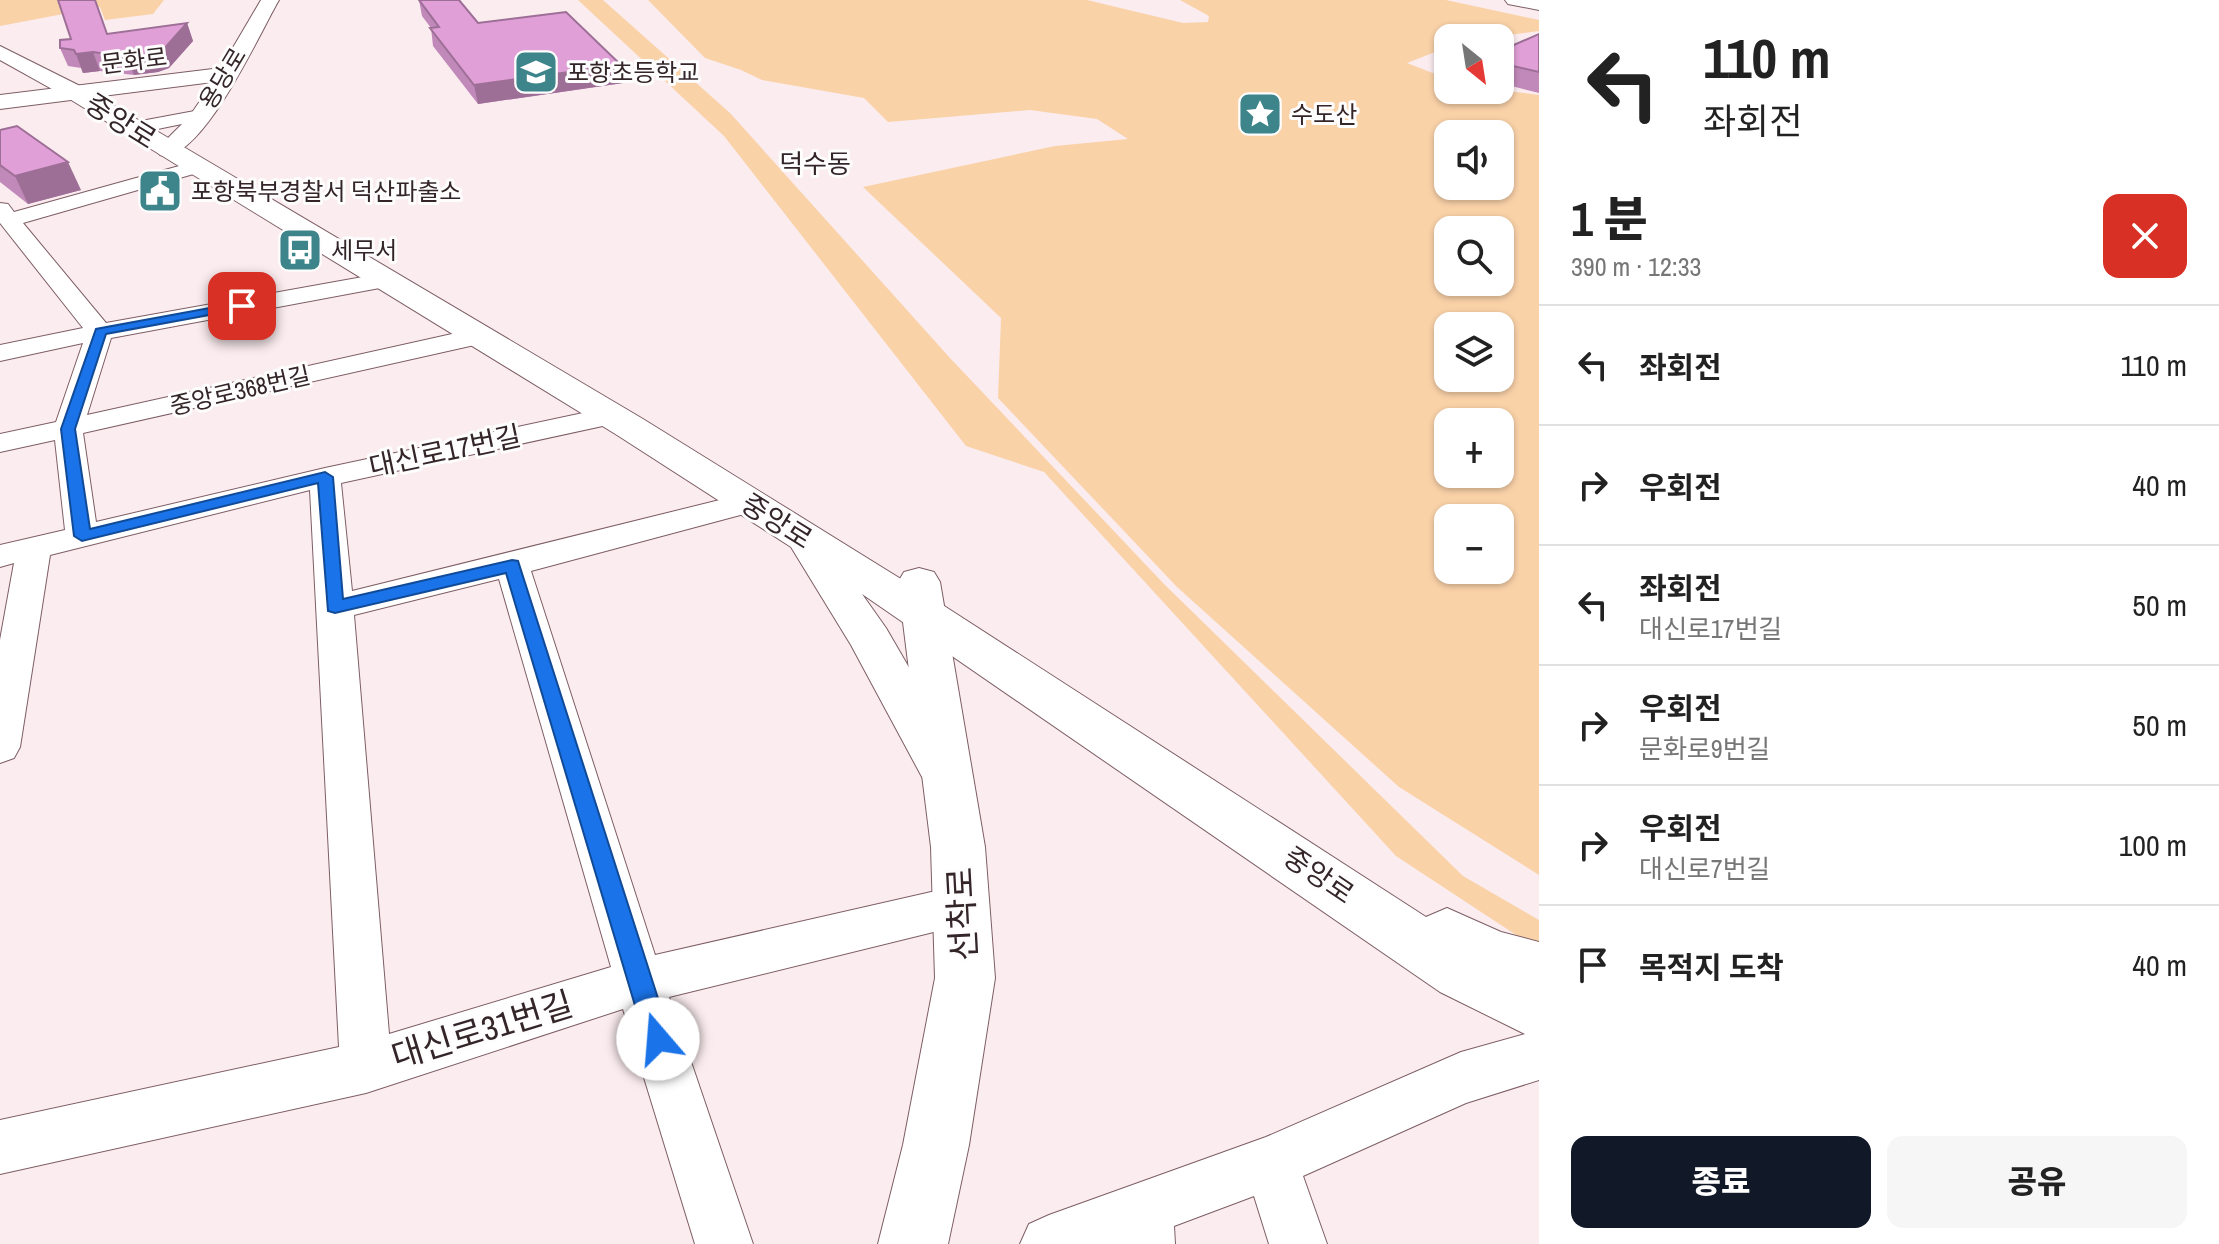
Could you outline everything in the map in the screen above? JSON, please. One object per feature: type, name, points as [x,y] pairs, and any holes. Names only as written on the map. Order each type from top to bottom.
[{"type":"main road","name":"용당로","points":[[174,146],[200,115],[270,0]]},
{"type":"main road","points":[[1514,0],[1539,5]]},
{"type":"main road","name":"중앙로","points":[[0,40],[802,537],[1025,648],[1455,939],[1492,956],[1539,969]]},
{"type":"main road","name":"중앙로","points":[[0,52],[82,93],[174,146],[921,597],[1461,973],[1539,1012]]},
{"type":"main road","name":"문화로","points":[[0,102],[226,74]]},
{"type":"main road","points":[[802,537],[870,639],[947,776]]},
{"type":"main road","name":"선착로","points":[[913,1244],[936,1145],[965,978],[962,905],[921,597]]},
{"type":"street","points":[[100,332],[7,225],[174,146],[200,115]]},
{"type":"street","points":[[0,353],[385,280]]},
{"type":"street","points":[[82,536],[68,429],[100,332]]},
{"type":"street","name":"중앙로368번길","points":[[0,443],[479,336]]},
{"type":"street","name":"대신로17번길","points":[[17,552],[325,477],[611,416]]},
{"type":"street","points":[[325,477],[358,916],[366,1067]]},
{"type":"street","points":[[335,607],[512,565],[748,503]]},
{"type":"street","points":[[0,747],[17,552]]},
{"type":"street","points":[[512,565],[639,981],[724,1244]]},
{"type":"street","name":"대신로31번길","points":[[0,1147],[366,1067],[639,981],[962,905]]},
{"type":"street","points":[[1049,1244],[1146,1227],[1271,1162],[1461,1078],[1539,1055]]},
{"type":"street","points":[[1271,1162],[1298,1244]]},
{"type":"shaded area","points":[[0,0],[164,0],[153,14],[105,20],[100,7],[0,26]]},
{"type":"shaded area","points":[[578,0],[603,0],[730,113],[950,358],[1164,584],[1463,876],[1539,920],[1539,950],[1396,856],[1044,472],[966,446],[724,136]]},
{"type":"shaded area","points":[[648,0],[1087,0],[1183,23],[1208,22],[1209,16],[1180,0],[1446,0],[1539,20],[1539,31],[1514,34],[1514,24],[1434,24],[1434,52],[1407,63],[1434,74],[1434,104],[1514,104],[1514,92],[1539,95],[1539,875],[1399,787],[1177,587],[998,398],[1001,318],[863,187],[1055,146],[1128,139],[1097,119],[1030,110],[888,122],[864,98],[762,80],[705,58]]},
{"type":"building","points":[[58,0],[95,0],[107,34],[187,23],[163,50],[151,54],[127,57],[93,52],[76,54],[74,50],[60,48],[60,40],[71,39]]},
{"type":"building","points":[[419,0],[459,0],[478,23],[566,12],[621,65],[474,85],[430,28],[439,27]]},
{"type":"building","points":[[1539,34],[1539,72],[1514,66],[1514,45]]},
{"type":"building","points":[[17,126],[68,162],[15,176],[0,165],[0,130]]},
{"type":"place","name":"포항초등학교","points":[[536,72]]},
{"type":"place","name":"수도산","points":[[1260,114]]},
{"type":"place","name":"포항북부경찰서 덕산파출소","points":[[160,191]]},
{"type":"place","name":"세무서","points":[[300,250]]},
{"type":"district","name":"덕수동","points":[[815,163]]},
{"type":"route","points":[[242,306],[100,332],[68,429],[82,536],[325,477],[335,607],[512,565],[658,1039]]}]
